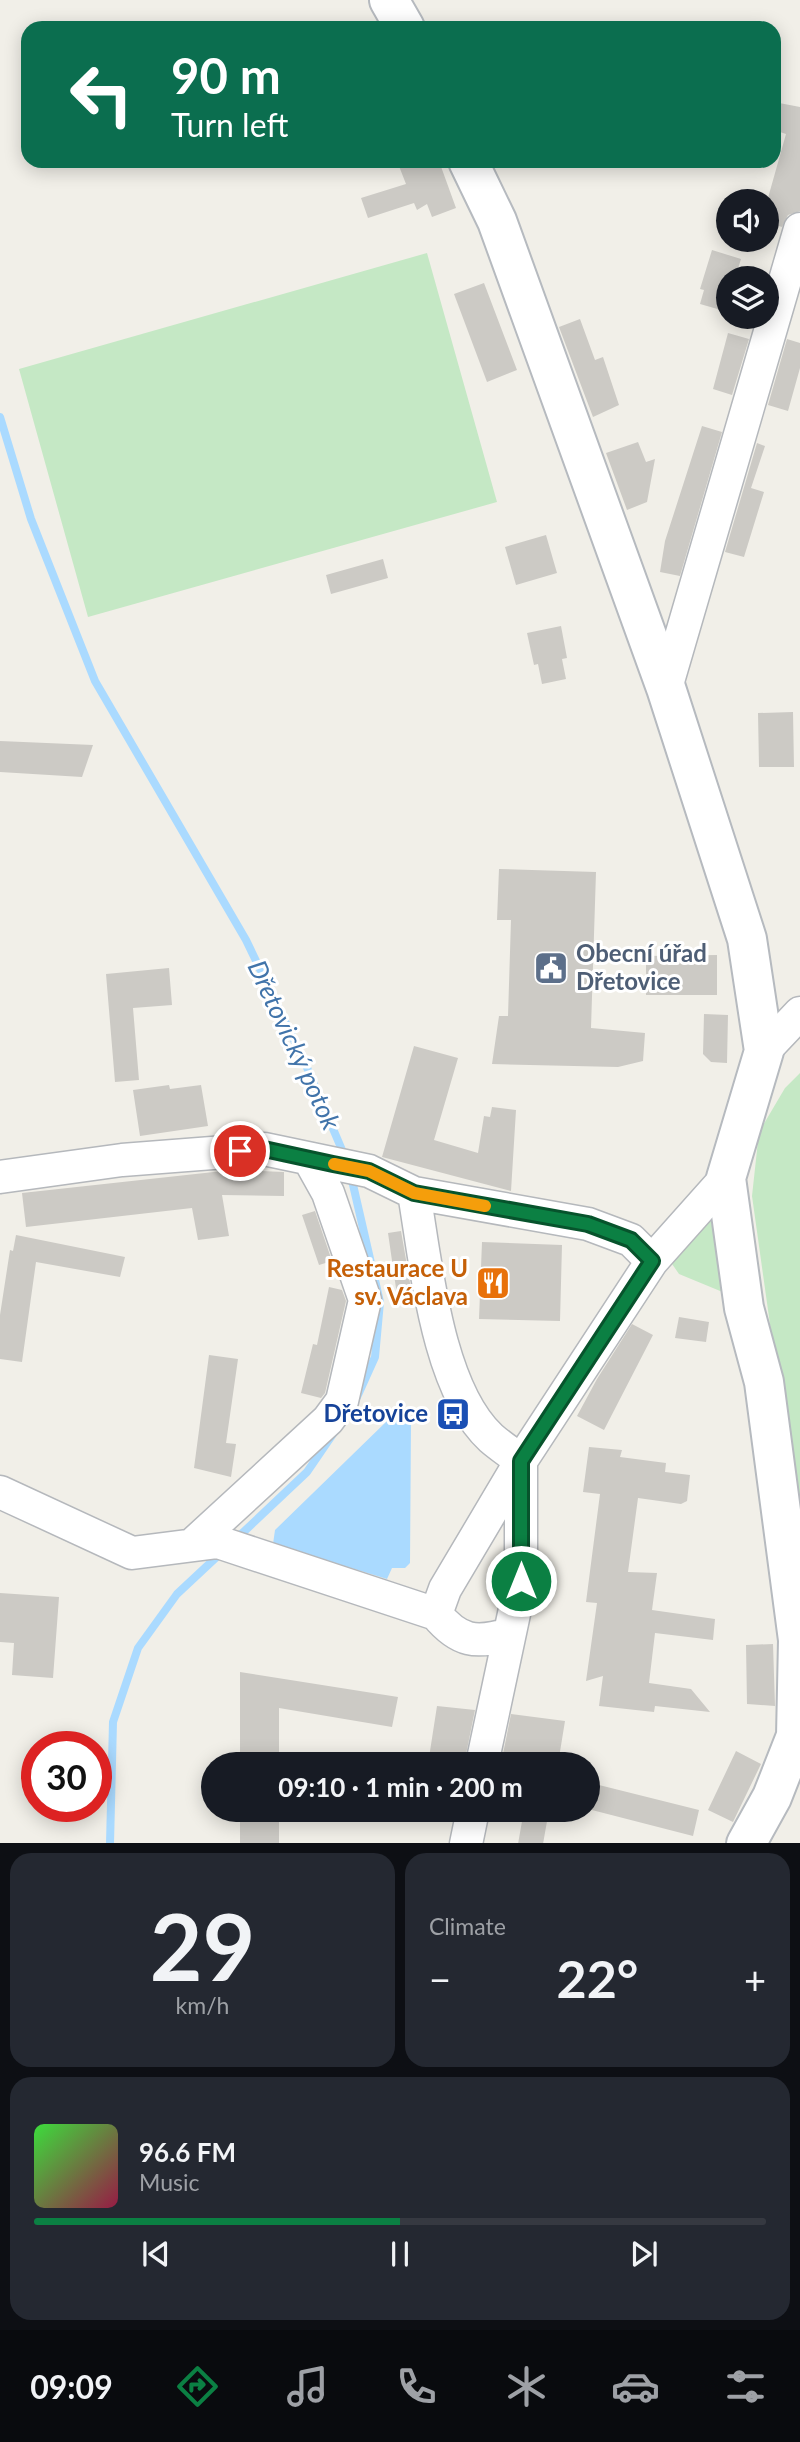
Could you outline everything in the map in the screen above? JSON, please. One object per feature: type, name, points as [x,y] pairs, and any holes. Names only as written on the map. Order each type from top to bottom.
[{"type":"main road","points":[[390,0],[401,21]]},
{"type":"main road","points":[[471,168],[497,221],[666,688],[747,939],[764,1051],[726,1178],[744,1308],[764,1382],[798,1640],[796,1736],[772,1797],[746,1843]]},
{"type":"street","points":[[666,688],[800,229]]},
{"type":"street","points":[[764,1051],[800,1013]]},
{"type":"street","points":[[0,1177],[122,1160],[264,1149],[369,1171],[414,1193],[588,1224],[631,1240],[652,1261]]},
{"type":"street","points":[[192,1545],[328,1420],[342,1401],[365,1300],[328,1193],[321,1162]]},
{"type":"street","points":[[436,1614],[445,1589],[521,1461],[652,1261],[726,1178]]},
{"type":"street","points":[[414,1193],[433,1307],[453,1382],[489,1436],[521,1461]]},
{"type":"street","points":[[484,1752],[521,1581],[521,1461]]},
{"type":"street","points":[[0,1492],[132,1553],[218,1542],[436,1614],[451,1632],[483,1642],[509,1634]]},
{"type":"street","points":[[466,1843],[470,1822]]},
{"type":"green space","points":[[427,253],[497,502],[88,617],[19,369]]},
{"type":"green space","points":[[800,1073],[800,1538],[752,1196],[759,1132],[785,1088]]},
{"type":"green space","points":[[710,1216],[725,1293],[679,1274],[670,1261]]},
{"type":"water","points":[[387,1421],[411,1421],[410,1563],[405,1568],[392,1568],[387,1579],[273,1544],[275,1530]]},
{"type":"building","points":[[781,103],[800,107],[800,211],[788,215],[782,227],[779,226],[779,189],[771,189],[776,168],[781,168],[781,152],[786,134],[781,132]]},
{"type":"building","points":[[400,168],[442,168],[456,208],[432,217],[427,204],[417,210],[414,203],[368,218],[361,198],[406,184]]},
{"type":"building","points":[[712,250],[741,259],[739,266],[716,266],[716,309],[700,304],[704,290],[700,289]]},
{"type":"building","points":[[484,283],[517,370],[487,382],[454,294]]},
{"type":"building","points":[[580,319],[595,360],[603,357],[619,405],[593,417],[559,327]]},
{"type":"building","points":[[728,333],[749,339],[732,395],[713,389]]},
{"type":"building","points":[[787,339],[800,343],[800,368],[788,411],[768,405]]},
{"type":"building","points":[[702,426],[722,432],[680,576],[660,572],[665,541]]},
{"type":"building","points":[[638,442],[646,462],[655,459],[647,502],[627,510],[606,453]]},
{"type":"building","points":[[757,443],[765,446],[751,488],[764,492],[744,557],[725,552]]},
{"type":"building","points":[[546,535],[557,573],[516,585],[505,547]]},
{"type":"building","points":[[383,559],[388,578],[331,594],[326,575]]},
{"type":"building","points":[[561,626],[567,658],[562,659],[566,679],[542,684],[538,664],[534,665],[527,633]]},
{"type":"building","points":[[793,712],[794,767],[759,767],[758,713]]},
{"type":"building","points":[[0,741],[93,745],[82,777],[0,772]]},
{"type":"building","name":"Obecní úřad Dřetovice","points":[[499,869],[596,872],[591,1028],[645,1033],[643,1061],[618,1067],[492,1064],[499,1016],[508,1016],[511,920],[497,920]]},
{"type":"building","points":[[717,955],[717,995],[646,995],[646,956]]},
{"type":"building","points":[[169,968],[172,1005],[133,1008],[139,1080],[115,1082],[106,974]]},
{"type":"building","points":[[704,1014],[728,1015],[727,1063],[711,1062],[703,1054]]},
{"type":"building","points":[[414,1046],[458,1058],[434,1140],[478,1153],[484,1116],[490,1117],[492,1107],[516,1110],[511,1191],[382,1157]]},
{"type":"building","points":[[169,1085],[170,1089],[201,1085],[208,1126],[140,1136],[133,1090]]},
{"type":"building","points":[[232,1170],[284,1172],[284,1196],[222,1195],[229,1236],[198,1240],[192,1208],[26,1227],[22,1193]]},
{"type":"building","points":[[315,1211],[332,1261],[319,1265],[302,1215]]},
{"type":"building","points":[[401,1231],[413,1300],[398,1302],[388,1233]]},
{"type":"building","points":[[16,1235],[125,1257],[120,1277],[36,1262],[22,1362],[0,1359],[0,1315],[10,1250],[13,1251]]},
{"type":"building","points":[[482,1242],[562,1245],[560,1321],[479,1319]]},
{"type":"building","points":[[329,1287],[342,1290],[346,1301],[325,1393],[321,1398],[301,1393],[313,1344],[317,1345]]},
{"type":"building","points":[[679,1317],[709,1322],[706,1342],[675,1338]]},
{"type":"building","points":[[632,1324],[653,1335],[604,1430],[577,1416]]},
{"type":"building","points":[[209,1355],[238,1359],[226,1443],[236,1444],[231,1477],[194,1468]]},
{"type":"building","points":[[589,1447],[622,1450],[620,1457],[666,1463],[665,1472],[690,1475],[687,1501],[681,1504],[638,1498],[628,1572],[657,1573],[652,1610],[715,1619],[713,1640],[655,1633],[649,1683],[691,1689],[710,1712],[655,1706],[654,1712],[599,1706],[603,1676],[586,1681],[597,1603],[586,1602],[600,1494],[583,1492]]},
{"type":"building","points":[[0,1593],[59,1597],[53,1678],[12,1675],[14,1643],[0,1642]]},
{"type":"building","points":[[773,1644],[775,1706],[747,1704],[746,1645]]},
{"type":"building","points":[[240,1672],[398,1697],[392,1727],[279,1708],[279,1752],[240,1752]]},
{"type":"building","points":[[437,1706],[475,1710],[466,1752],[430,1752]]},
{"type":"building","points":[[511,1714],[565,1721],[560,1752],[503,1752]]},
{"type":"building","points":[[736,1751],[761,1764],[733,1822],[708,1810]]},
{"type":"building","points":[[600,1785],[699,1810],[693,1836],[600,1812]]},
{"type":"building","points":[[240,1822],[279,1822],[279,1843],[240,1843]]},
{"type":"building","points":[[522,1822],[547,1822],[543,1843],[518,1843]]},
{"type":"waterway","name":"Dřetovický potok","points":[[0,417],[31,519],[95,681],[246,940],[305,1063],[345,1157]]},
{"type":"waterway","name":"Dřetovický potok","points":[[351,1176],[380,1302],[375,1357],[357,1397]]},
{"type":"waterway","name":"Dřetovický potok","points":[[235,1540],[307,1472],[333,1434]]},
{"type":"waterway","name":"Dřetovický potok","points":[[110,1843],[113,1722],[138,1648],[177,1594],[223,1551]]},
{"type":"slow traffic","points":[[334,1164],[369,1171],[414,1193],[485,1206]]},
{"type":"place","name":"Obecní úřad Dřetovice","points":[[551,968]]},
{"type":"place","name":"Restaurace U sv. Václava","points":[[493,1283]]},
{"type":"place","name":"Dřetovice","points":[[453,1414]]},
{"type":"route","points":[[240,1151],[264,1149],[369,1171],[414,1193],[588,1224],[631,1240],[652,1261],[521,1461],[521,1581]]}]
